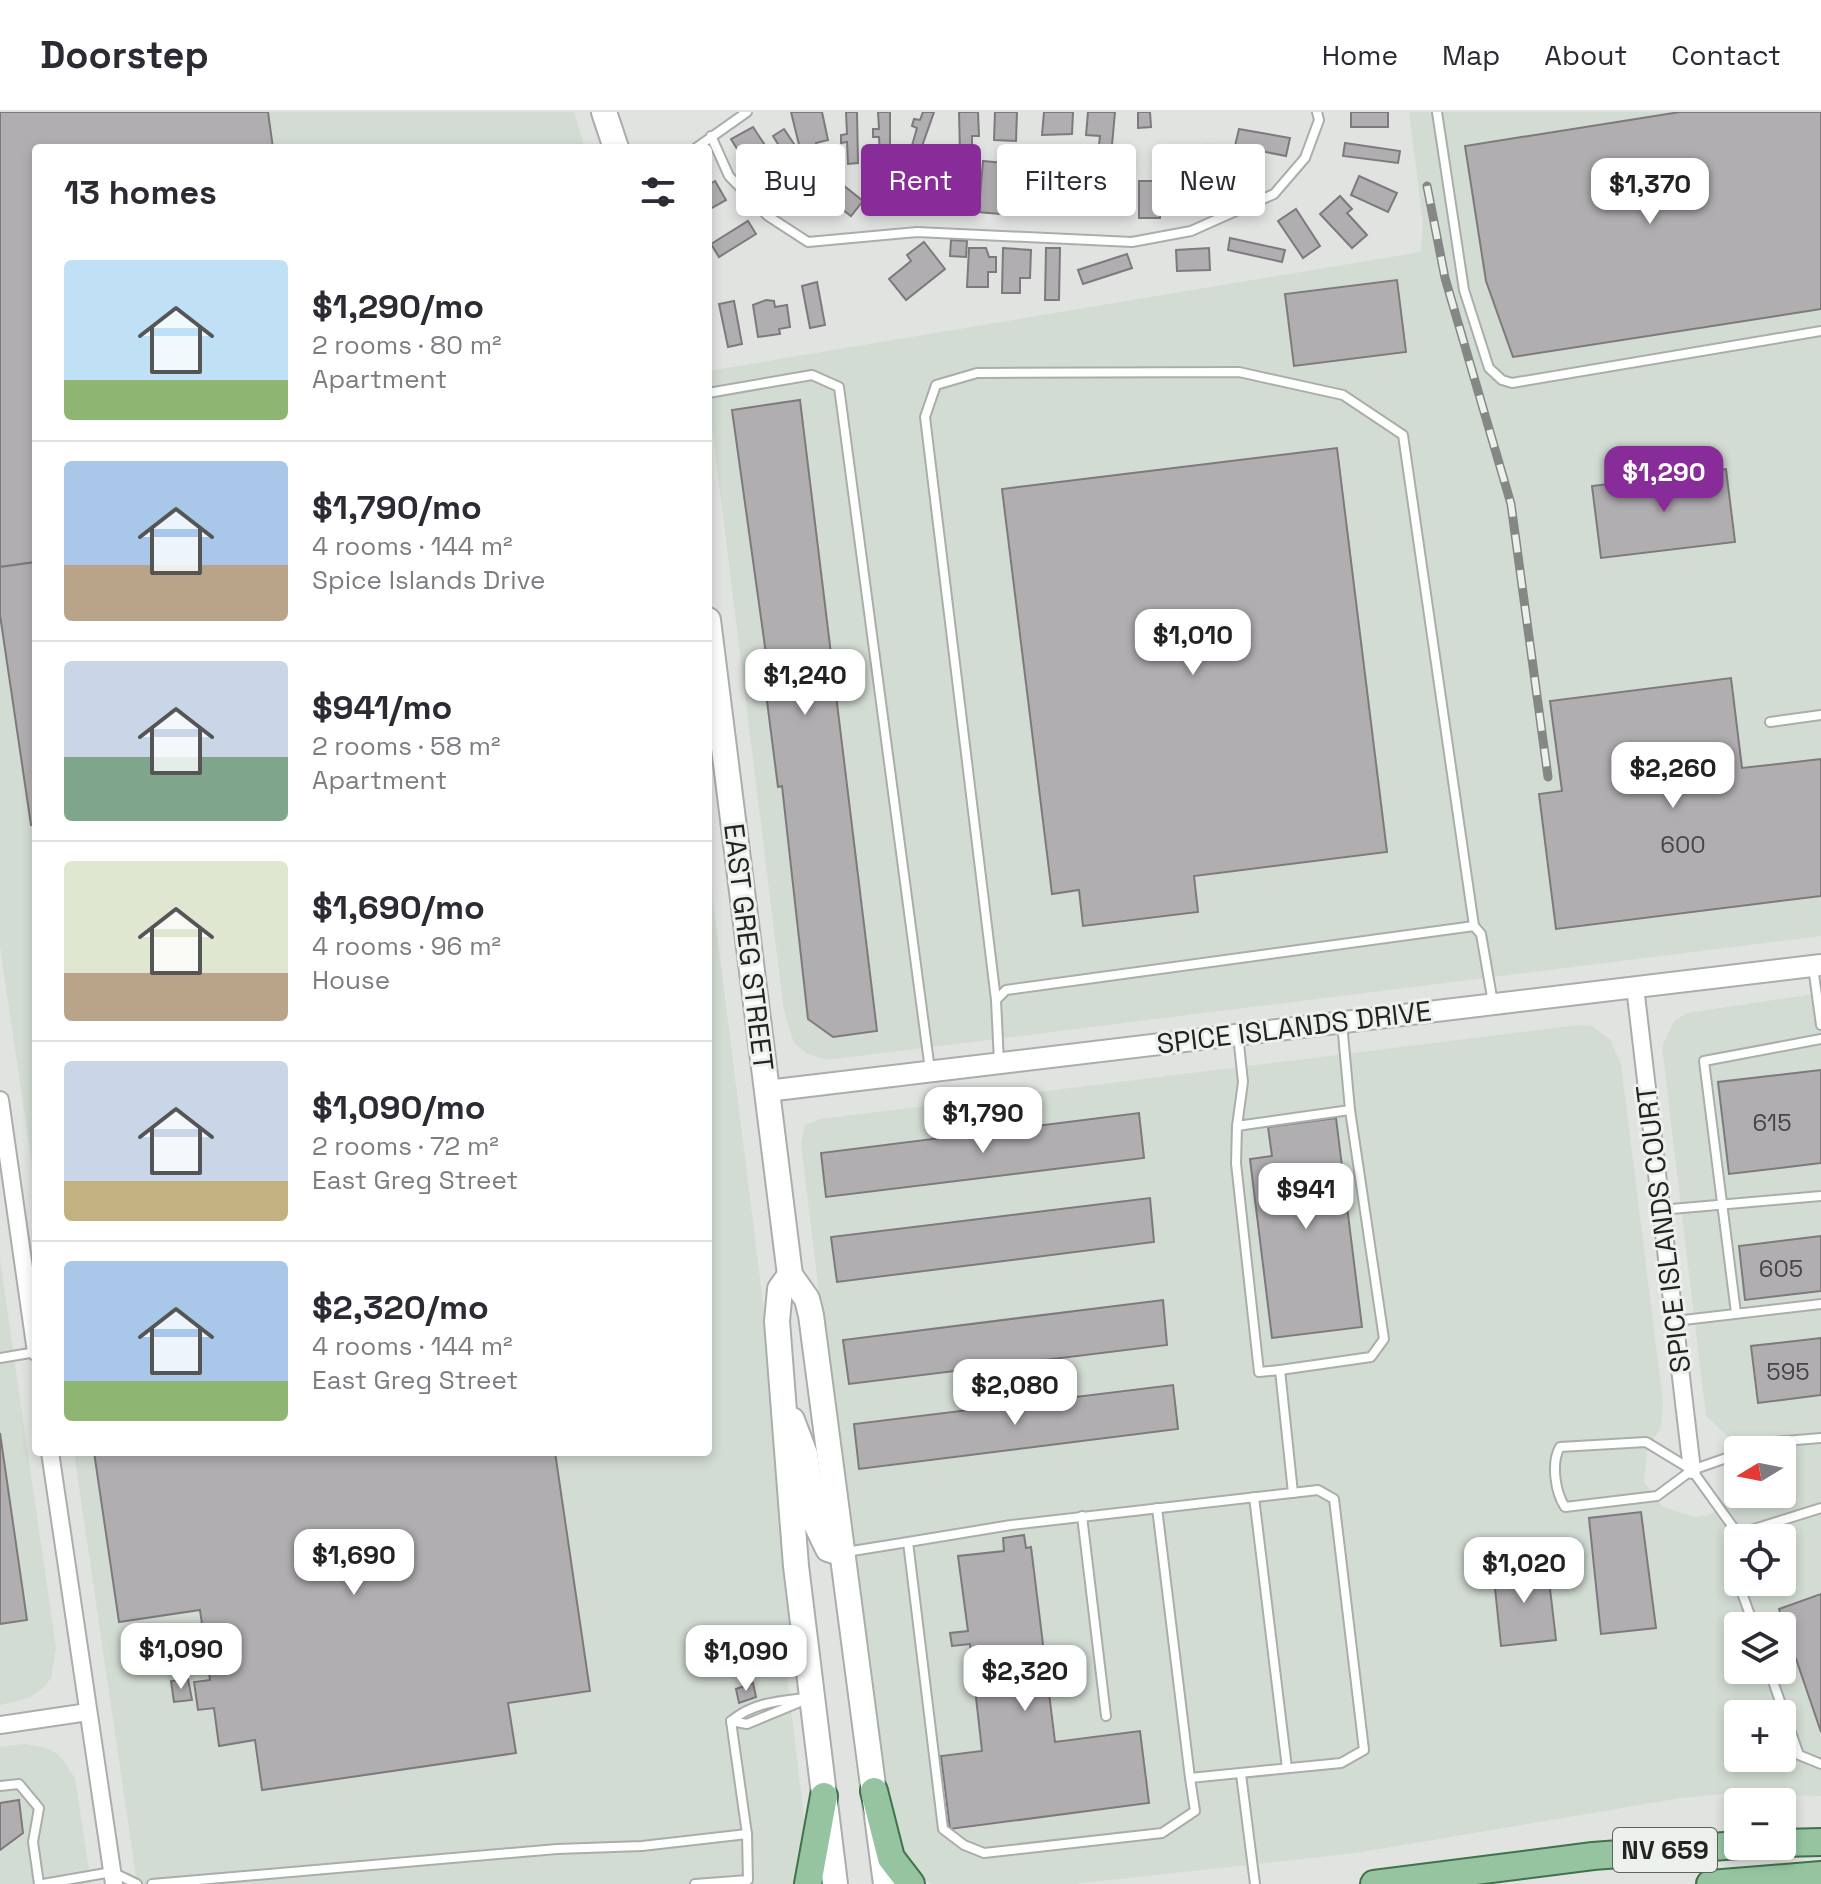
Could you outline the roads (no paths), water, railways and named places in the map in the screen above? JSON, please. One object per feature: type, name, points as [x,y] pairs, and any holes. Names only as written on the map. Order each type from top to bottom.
[{"type":"main road","points":[[604,112],[615,144]]},
{"type":"main road","name":"EAST GREG STREET","points":[[712,652],[790,1275],[807,1299],[811,1315],[886,1884]]},
{"type":"main road","name":"EAST GREG STREET","points":[[790,1275],[777,1304],[783,1396],[793,1530],[835,1884]]},
{"type":"main road","points":[[783,1396],[805,1454],[818,1534],[828,1549],[841,1553]]},
{"type":"main road","points":[[874,1791],[891,1858],[911,1884]]},
{"type":"main road","points":[[808,1884],[824,1796]]},
{"type":"main road","points":[[1796,1843],[1821,1842]]},
{"type":"main road","name":"NV 659","points":[[1374,1884],[1593,1856],[1724,1846]]},
{"type":"main road","name":"NV 659","points":[[1710,1884],[1821,1875]]},
{"type":"street","name":"SPICE ISLANDS DRIVE","points":[[767,1091],[1817,965]]},
{"type":"street","name":"SPICE ISLANDS COURT","points":[[1635,987],[1692,1470]]},
{"type":"street","points":[[0,1100],[5,1171],[32,1329]]},
{"type":"street","points":[[51,1456],[113,1878]]},
{"type":"street","points":[[0,1725],[88,1712]]},
{"type":"lane","points":[[701,144],[747,112]]},
{"type":"lane","points":[[711,136],[729,176],[768,216],[808,242],[917,232],[1132,242],[1191,231],[1274,194],[1305,158],[1319,120],[1317,112]]},
{"type":"lane","points":[[1437,112],[1464,290],[1489,368],[1502,380],[1512,383],[1821,331]]},
{"type":"lane","points":[[999,1062],[996,1000],[925,417],[936,385],[977,373],[1239,372],[1343,395],[1403,435],[1474,926],[1481,934],[1493,1004]]},
{"type":"lane","points":[[712,392],[812,375],[839,387],[930,1070]]},
{"type":"lane","points":[[1770,722],[1821,715]]},
{"type":"lane","points":[[996,1000],[1006,990],[1474,926]]},
{"type":"lane","points":[[1817,965],[1821,1025]]},
{"type":"lane","points":[[1238,1034],[1243,1082],[1236,1163],[1259,1372],[1371,1357],[1384,1339],[1350,1110],[1342,1022]]},
{"type":"lane","points":[[1736,1313],[1704,1061],[1821,1039]]},
{"type":"lane","points":[[1237,1126],[1350,1110]]},
{"type":"lane","points":[[1660,1210],[1821,1196]]},
{"type":"lane","points":[[1674,1321],[1821,1304]]},
{"type":"lane","points":[[0,1358],[32,1353]]},
{"type":"lane","points":[[1280,1370],[1293,1493]]},
{"type":"lane","points":[[1796,1440],[1821,1438]]},
{"type":"lane","points":[[1724,1459],[1692,1470],[1657,1496],[1565,1507],[1560,1498],[1554,1456],[1560,1447],[1646,1442],[1692,1470],[1731,1524]]},
{"type":"lane","points":[[841,1553],[1082,1516],[1254,1497],[1318,1490],[1334,1499],[1364,1750],[1341,1763],[1190,1778]]},
{"type":"lane","points":[[1254,1497],[1287,1768]]},
{"type":"lane","points":[[908,1542],[943,1829],[964,1845],[984,1853],[1162,1833],[1195,1811],[1157,1508]]},
{"type":"lane","points":[[1770,1524],[1821,1508]]},
{"type":"lane","points":[[1082,1516],[1106,1716]]},
{"type":"lane","points":[[1774,1684],[1799,1755],[1821,1764]]},
{"type":"lane","points":[[731,1721],[743,1711],[763,1703],[812,1697]]},
{"type":"lane","points":[[731,1721],[747,1724],[812,1697]]},
{"type":"lane","points":[[695,1884],[748,1880],[747,1834],[731,1721]]},
{"type":"lane","points":[[1241,1774],[1255,1884]]},
{"type":"lane","points":[[0,1786],[19,1784],[39,1808],[33,1842],[41,1884],[113,1878],[137,1884]]},
{"type":"lane","points":[[152,1884],[557,1849],[642,1846],[747,1834]]},
{"type":"railway","points":[[1427,186],[1445,278],[1511,504],[1548,777]]}]
